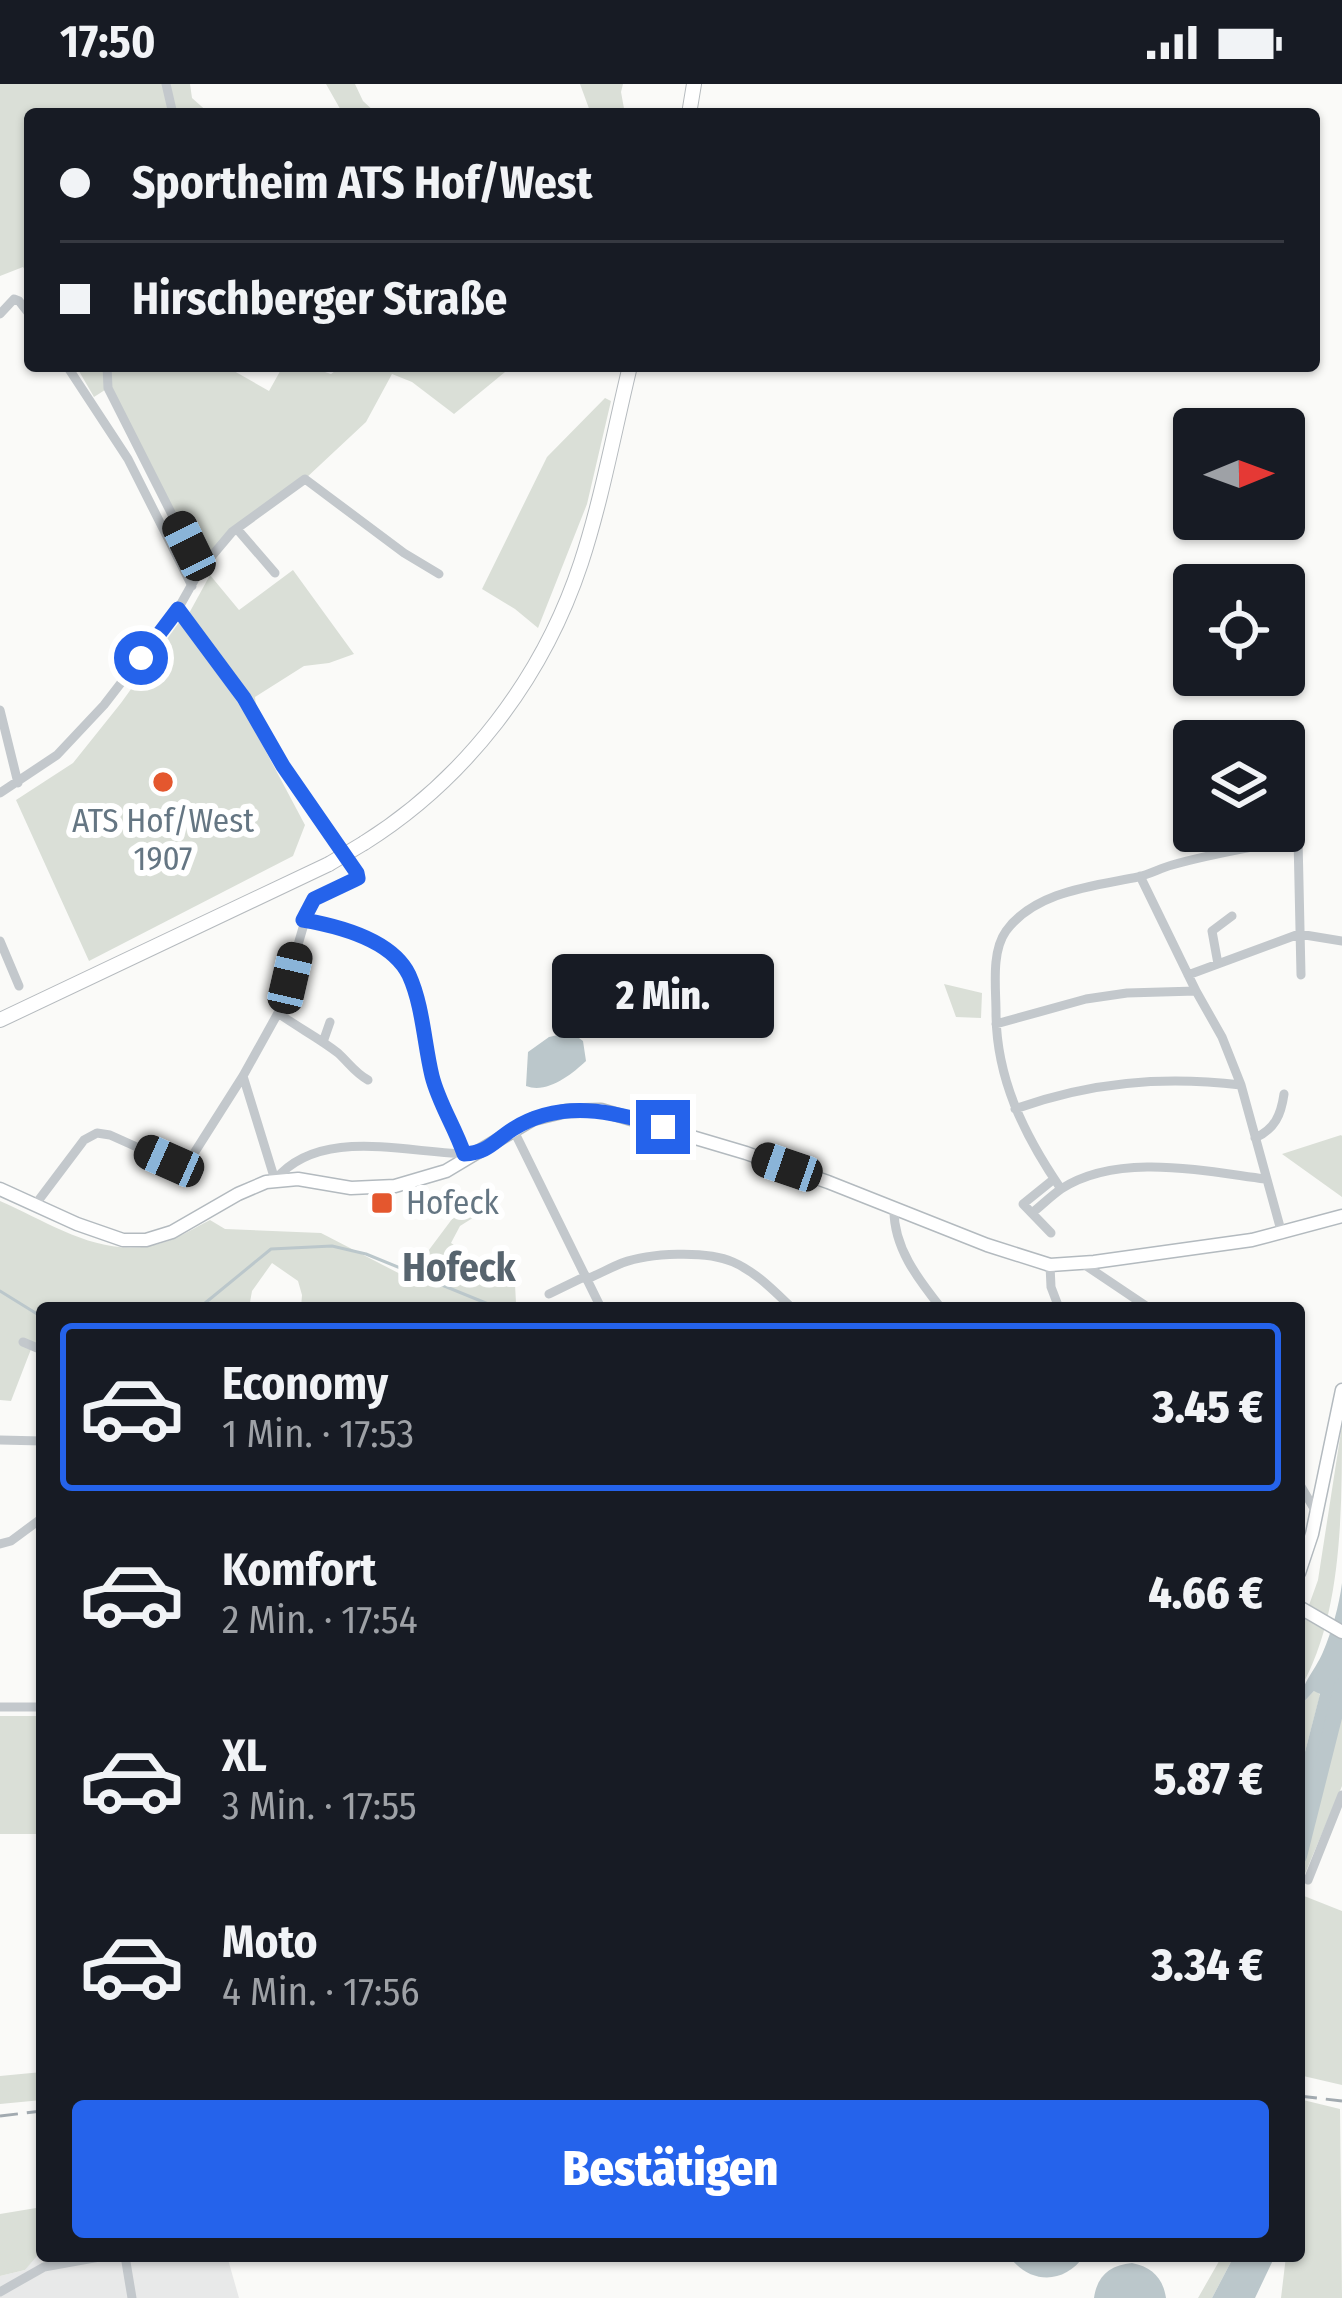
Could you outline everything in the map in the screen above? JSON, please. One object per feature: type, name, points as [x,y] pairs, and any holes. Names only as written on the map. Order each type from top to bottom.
[{"type":"main road","points":[[0,1020],[328,864],[406,814],[460,764],[506,709],[564,608],[584,554],[629,372]]},
{"type":"main road","points":[[0,1189],[77,1224],[124,1240],[146,1240],[172,1232],[238,1194],[274,1180],[351,1188],[395,1186],[446,1172],[533,1119],[566,1111],[601,1110],[746,1153],[987,1246],[1050,1265],[1084,1265],[1282,1234],[1342,1216]]},
{"type":"main road","points":[[1305,1560],[1342,1390]]},
{"type":"main road","points":[[1305,1610],[1342,1632]]},
{"type":"street","points":[[0,314],[14,299],[24,307]]},
{"type":"street","points":[[72,372],[128,459],[192,586]]},
{"type":"street","points":[[107,372],[108,388],[200,570]]},
{"type":"street","points":[[0,793],[57,755],[104,705],[178,609],[200,570],[237,529],[305,479],[439,574]]},
{"type":"street","points":[[237,529],[275,573]]},
{"type":"street","points":[[34,1204],[84,1140],[97,1133],[169,1161],[191,1158],[278,1013],[303,920],[314,899],[358,878],[296,786],[254,712],[178,609]]},
{"type":"street","points":[[0,710],[18,784]]},
{"type":"street","points":[[1058,1184],[1015,1109],[998,1055],[997,955],[1007,928],[1048,899],[1081,887],[1298,838],[1301,976]]},
{"type":"street","points":[[1140,876],[1222,1037],[1241,1085],[1282,1234]]},
{"type":"street","points":[[1218,964],[1212,931],[1232,916]]},
{"type":"street","points":[[303,920],[338,926],[367,938],[406,969],[433,1079],[464,1154]]},
{"type":"street","points":[[1188,975],[1299,934],[1342,940]]},
{"type":"street","points":[[0,941],[19,986]]},
{"type":"street","points":[[996,1024],[1086,999],[1196,992]]},
{"type":"street","points":[[278,1013],[323,1042],[368,1080]]},
{"type":"street","points":[[323,1042],[330,1022]]},
{"type":"street","points":[[243,1076],[274,1180]]},
{"type":"street","points":[[1015,1109],[1080,1089],[1144,1081],[1241,1085]]},
{"type":"street","points":[[1255,1138],[1274,1124],[1284,1094]]},
{"type":"street","points":[[514,1129],[598,1302]]},
{"type":"street","points":[[274,1180],[297,1161],[334,1148],[480,1154]]},
{"type":"street","points":[[1051,1233],[1023,1204],[1058,1184],[1100,1173],[1156,1166],[1265,1179]]},
{"type":"street","points":[[894,1208],[895,1228],[912,1270],[936,1302]]},
{"type":"street","points":[[549,1294],[626,1262],[687,1255],[733,1261],[786,1302]]},
{"type":"street","points":[[1050,1265],[1057,1302]]},
{"type":"street","points":[[1084,1265],[1140,1302]]},
{"type":"street","points":[[23,1342],[36,1347]]},
{"type":"street","points":[[0,1440],[36,1441]]},
{"type":"street","points":[[1305,1493],[1316,1512]]},
{"type":"street","points":[[0,1544],[36,1523]]},
{"type":"street","points":[[0,1707],[36,1707]]},
{"type":"street","points":[[1307,1880],[1342,1796]]},
{"type":"street","points":[[0,2292],[44,2267],[72,2262]]},
{"type":"street","points":[[126,2262],[132,2298]]},
{"type":"shaded area","points":[[0,84],[166,84],[172,108],[24,108],[24,269],[0,276]]},
{"type":"shaded area","points":[[170,84],[190,84],[192,98],[203,108],[175,108]]},
{"type":"shaded area","points":[[326,84],[355,84],[371,108],[340,108]]},
{"type":"shaded area","points":[[580,84],[623,84],[624,108],[589,108]]},
{"type":"shaded area","points":[[79,372],[236,372],[269,391],[280,372],[505,372],[454,414],[412,382],[392,374],[366,422],[305,479],[233,532],[200,570],[108,388],[94,397]]},
{"type":"shaded area","points":[[605,398],[611,401],[587,504],[538,628],[482,589],[547,457]]},
{"type":"shaded area","points":[[293,570],[354,654],[304,666],[255,697],[256,706],[187,617],[210,575],[239,610]]},
{"type":"shaded area","name":"ATS Hof/West 1907","points":[[180,621],[246,714],[305,825],[293,856],[89,961],[16,800],[73,763]]},
{"type":"shaded area","points":[[944,984],[982,993],[981,1018],[956,1017]]},
{"type":"shaded area","points":[[571,1032],[583,1041],[586,1061],[550,1085],[526,1086],[528,1052],[549,1037]]},
{"type":"shaded area","points":[[1342,1136],[1342,1197],[1282,1154]]},
{"type":"shaded area","points":[[467,1199],[487,1209],[460,1226],[451,1243],[476,1260],[514,1265],[516,1302],[301,1302],[298,1281],[272,1263],[252,1291],[250,1302],[36,1302],[36,1345],[11,1401],[0,1400],[0,1201],[81,1238],[123,1247],[168,1241],[210,1220],[225,1229],[321,1233],[408,1278]]},
{"type":"shaded area","points":[[1342,1425],[1337,1564],[1324,1631],[1305,1679],[1305,1616],[1318,1580]]},
{"type":"shaded area","points":[[1342,1583],[1342,1683],[1305,1824],[1305,1752],[1320,1694],[1314,1691],[1305,1701],[1305,1683],[1320,1659]]},
{"type":"shaded area","points":[[1342,1683],[1342,1786],[1305,1874],[1305,1824]]},
{"type":"shaded area","points":[[1314,1691],[1320,1695],[1305,1752],[1305,1701]]},
{"type":"shaded area","points":[[0,1716],[36,1716],[36,1834],[0,1834]]},
{"type":"shaded area","points":[[1305,1896],[1342,1911],[1342,2085],[1305,2076]]},
{"type":"shaded area","points":[[36,2073],[36,2101],[0,2104],[0,2076]]},
{"type":"shaded area","points":[[1305,2100],[1340,2109],[1342,2298],[1281,2298],[1285,2262],[1305,2262]]},
{"type":"shaded area","points":[[36,2208],[36,2257],[25,2270],[0,2276],[0,2214]]},
{"type":"shaded area","points":[[36,2255],[36,2262],[229,2262],[239,2298],[0,2298],[0,2276],[25,2270]]},
{"type":"shaded area","points":[[1014,2262],[1079,2262],[1067,2272],[1046,2277]]},
{"type":"shaded area","points":[[1219,2262],[1231,2262],[1212,2298],[1198,2298]]},
{"type":"shaded area","points":[[1231,2262],[1272,2262],[1255,2298],[1212,2298]]},
{"type":"shaded area","points":[[1132,2263],[1155,2274],[1166,2298],[1094,2298],[1106,2273]]},
{"type":"waterway","points":[[206,1302],[271,1249],[332,1246],[366,1254],[483,1302]]},
{"type":"waterway","points":[[0,1291],[36,1313]]},
{"type":"waterway","points":[[1305,1832],[1342,1686]]},
{"type":"railway","points":[[1305,2097],[1342,2101]]},
{"type":"railway","points":[[0,2116],[36,2112]]},
{"type":"place","name":"ATS Hof/West 1907","points":[[163,782]]},
{"type":"place","name":"Hofeck","points":[[382,1203]]},
{"type":"district","name":"Hofeck","points":[[459,1268]]},
{"type":"route","points":[[141,658],[178,609],[254,712],[283,766],[357,873],[358,878],[314,899],[303,920],[338,926],[367,938],[406,969],[433,1079],[464,1154],[480,1154],[533,1119],[566,1111],[601,1110],[663,1127]]}]
